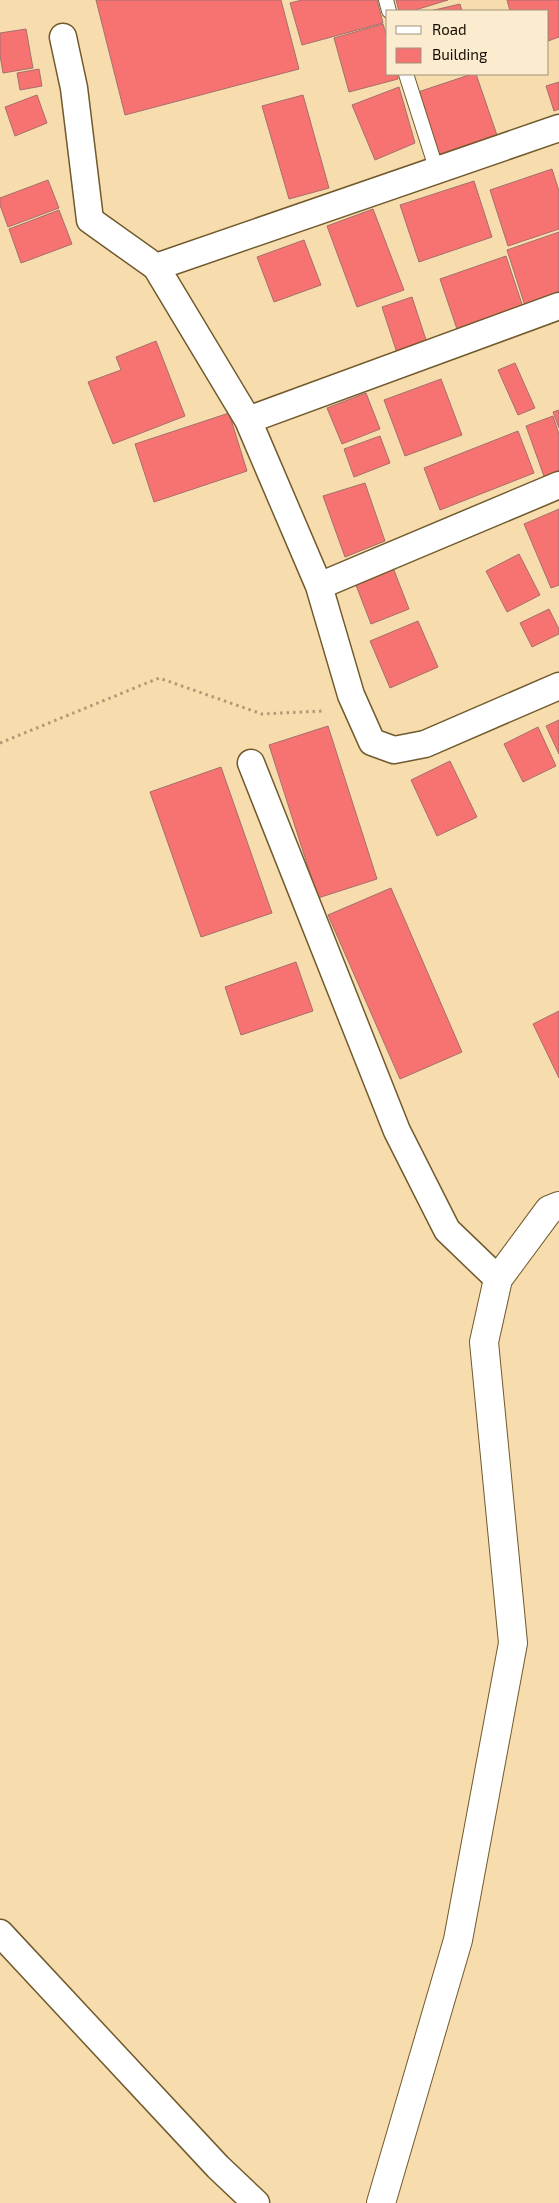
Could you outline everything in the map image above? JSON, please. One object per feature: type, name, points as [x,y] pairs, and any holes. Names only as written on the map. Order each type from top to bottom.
[{"type":"street","points":[[63,37],[74,88],[90,220],[156,267],[248,420],[319,586],[351,695],[372,742],[394,750],[425,744],[559,686]]},
{"type":"street","points":[[156,267],[559,128]]},
{"type":"street","points":[[248,420],[559,306]]},
{"type":"street","points":[[319,586],[559,486]]},
{"type":"street","points":[[251,763],[396,1131],[447,1230],[498,1280]]},
{"type":"street","points":[[381,2203],[458,1940],[513,1643],[484,1342],[498,1280],[549,1210],[559,1206]]},
{"type":"street","points":[[0,1932],[212,2160],[256,2203]]},
{"type":"lane","points":[[406,75],[437,171]]},
{"type":"path","points":[[0,742],[159,678],[262,714],[357,709]]},
{"type":"building","points":[[96,0],[281,0],[299,69],[125,115]]},
{"type":"building","points":[[302,0],[377,0],[383,23],[302,45],[290,3]]},
{"type":"building","points":[[396,0],[448,0],[415,10],[399,10]]},
{"type":"building","points":[[507,0],[559,0],[559,37],[549,41],[549,10],[510,10]]},
{"type":"building","points":[[460,4],[462,10],[434,10]]},
{"type":"building","points":[[383,24],[386,34],[386,75],[397,75],[398,79],[349,92],[334,38]]},
{"type":"building","points":[[26,29],[33,68],[3,73],[0,55],[0,33]]},
{"type":"building","points":[[39,69],[42,86],[20,90],[17,73]]},
{"type":"building","points":[[469,75],[476,75],[499,141],[441,160],[418,92]]},
{"type":"building","points":[[559,82],[559,109],[554,111],[546,86]]},
{"type":"building","points":[[399,87],[415,143],[375,160],[352,105]]},
{"type":"building","points":[[37,95],[47,123],[15,136],[5,107]]},
{"type":"building","points":[[303,95],[329,188],[289,199],[262,106]]},
{"type":"building","points":[[552,169],[559,191],[559,229],[508,246],[490,190]]},
{"type":"building","points":[[48,180],[59,208],[8,227],[0,205],[0,198]]},
{"type":"building","points":[[474,181],[492,237],[419,262],[400,205]]},
{"type":"building","points":[[373,209],[404,290],[357,307],[327,226]]},
{"type":"building","points":[[59,210],[72,244],[21,263],[9,229]]},
{"type":"building","points":[[559,232],[559,298],[526,309],[507,250]]},
{"type":"building","points":[[304,240],[321,285],[274,302],[257,257]]},
{"type":"building","points":[[506,256],[526,316],[460,338],[440,279]]},
{"type":"building","points":[[412,297],[427,343],[397,353],[382,307]]},
{"type":"building","points":[[156,341],[185,416],[113,444],[88,382],[121,370],[116,357]]},
{"type":"building","points":[[515,363],[535,408],[518,415],[498,370]]},
{"type":"building","points":[[441,379],[462,435],[405,456],[384,400]]},
{"type":"building","points":[[366,393],[380,429],[342,444],[327,408]]},
{"type":"building","points":[[559,410],[559,428],[553,412]]},
{"type":"building","points":[[229,413],[247,471],[154,502],[135,444]]},
{"type":"building","points":[[553,416],[559,434],[559,474],[545,479],[526,426]]},
{"type":"building","points":[[518,431],[534,473],[440,510],[424,468]]},
{"type":"building","points":[[380,436],[390,463],[354,477],[344,449]]},
{"type":"building","points":[[365,483],[385,541],[345,557],[323,496]]},
{"type":"building","points":[[559,509],[559,585],[551,588],[524,524]]},
{"type":"building","points":[[519,554],[540,595],[507,612],[486,571]]},
{"type":"building","points":[[392,565],[409,609],[371,624],[354,580]]},
{"type":"building","points":[[549,609],[559,629],[559,634],[532,647],[520,623]]},
{"type":"building","points":[[418,621],[438,667],[390,688],[370,641]]},
{"type":"building","points":[[559,720],[559,754],[546,726]]},
{"type":"building","points":[[328,726],[377,879],[318,898],[269,745]]},
{"type":"building","points":[[538,727],[556,766],[523,782],[504,744]]},
{"type":"building","points":[[450,761],[477,817],[437,836],[411,780]]},
{"type":"building","points":[[221,767],[272,913],[201,937],[150,792]]},
{"type":"building","points":[[391,888],[462,1052],[400,1079],[328,915]]},
{"type":"building","points":[[296,962],[313,1011],[241,1035],[225,987]]},
{"type":"building","points":[[559,1011],[559,1078],[533,1024]]}]
